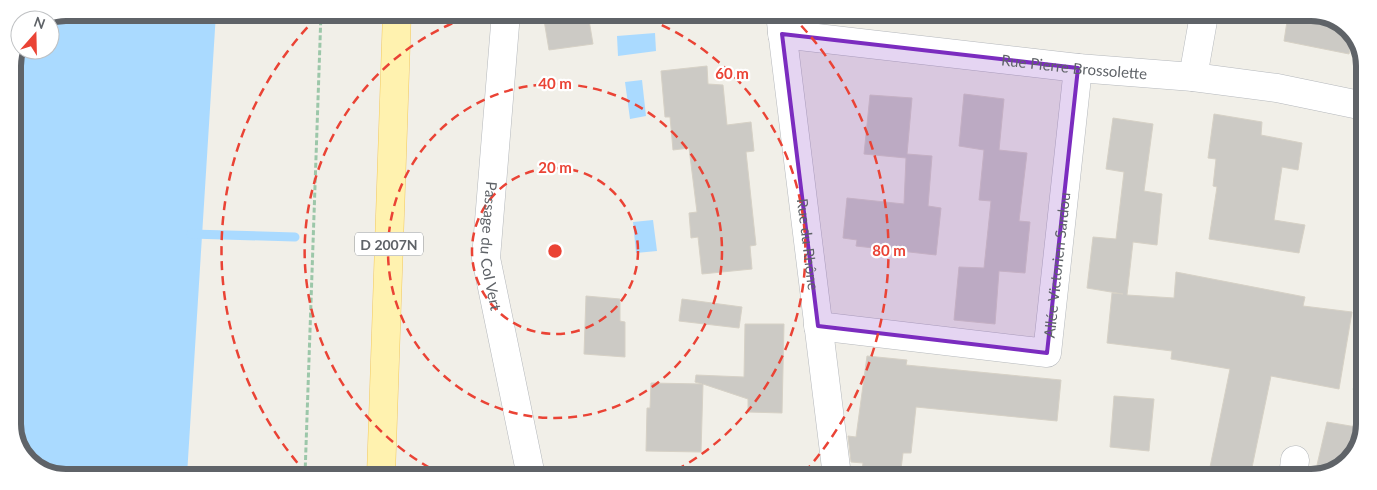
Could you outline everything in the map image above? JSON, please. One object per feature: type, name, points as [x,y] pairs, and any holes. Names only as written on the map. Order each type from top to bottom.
[{"type":"main road","name":"D 2007N","points":[[381,469],[397,21]]},
{"type":"street","name":"Passage du Col Vert","points":[[505,21],[486,258],[530,469]]},
{"type":"street","points":[[1193,77],[1203,21]]},
{"type":"street","name":"Rue Pierre Brossolette","points":[[781,24],[1078,68],[1193,77],[1277,88],[1356,104]]},
{"type":"street","name":"Rue du Rhône","points":[[781,24],[836,469]]},
{"type":"street","name":"Allée Victorien Sardou","points":[[818,326],[1046,353],[1078,68]]},
{"type":"path","points":[[305,469],[320,21]]},
{"type":"highlighted area","points":[[782,34],[1078,68],[1047,353],[818,326]]},
{"type":"water","points":[[215,21],[187,469],[57,468],[46,464],[34,456],[27,446],[21,427],[22,60],[60,60],[60,22]]},
{"type":"water","points":[[655,33],[656,51],[618,56],[617,36]]},
{"type":"water","points":[[642,80],[646,116],[630,119],[625,82]]},
{"type":"water","points":[[653,220],[657,251],[636,253],[633,222]]},
{"type":"building","points":[[544,21],[589,21],[593,44],[549,50]]},
{"type":"building","points":[[1287,21],[1311,21],[1336,29],[1343,34],[1351,46],[1349,54],[1284,41]]},
{"type":"building","points":[[707,66],[708,84],[723,85],[727,125],[751,122],[754,151],[746,152],[756,245],[750,246],[752,269],[702,274],[698,237],[691,238],[689,213],[697,212],[689,148],[673,150],[670,117],[665,117],[661,71]]},
{"type":"building","points":[[964,94],[1004,99],[999,150],[1027,153],[1019,221],[1030,222],[1025,273],[999,271],[995,324],[954,320],[959,267],[984,268],[991,201],[979,200],[984,150],[959,146]]},
{"type":"building","points":[[870,95],[912,98],[907,154],[932,156],[928,206],[941,208],[936,255],[856,246],[857,240],[843,238],[847,198],[904,204],[906,158],[864,154]]},
{"type":"building","points":[[1214,114],[1262,122],[1261,135],[1302,143],[1298,170],[1282,167],[1274,220],[1305,225],[1299,253],[1209,239],[1217,187],[1213,186],[1216,159],[1208,158]]},
{"type":"building","points":[[1113,118],[1153,124],[1144,191],[1162,194],[1157,245],[1133,242],[1127,295],[1174,298],[1176,272],[1305,297],[1303,306],[1352,312],[1339,389],[1271,376],[1252,469],[1210,469],[1230,369],[1171,359],[1172,351],[1107,343],[1112,293],[1123,294],[1087,288],[1093,237],[1116,239],[1124,172],[1106,169]]},
{"type":"building","points":[[586,296],[620,299],[620,321],[625,322],[625,357],[584,354]]},
{"type":"building","points":[[682,299],[742,307],[739,328],[679,321]]},
{"type":"building","points":[[745,324],[784,324],[782,413],[748,412],[748,399],[703,384],[701,452],[646,451],[647,408],[650,408],[651,383],[702,384],[695,382],[696,375],[744,377]]},
{"type":"building","points":[[867,356],[907,360],[906,365],[1061,380],[1057,421],[916,407],[911,453],[903,453],[901,469],[862,469],[863,463],[851,462],[848,436],[856,437]]},
{"type":"building","points":[[1114,396],[1154,399],[1149,451],[1110,447]]},
{"type":"building","points":[[1327,422],[1356,427],[1350,446],[1343,456],[1324,467],[1317,465]]},
{"type":"waterway","points":[[191,234],[295,237]]}]
